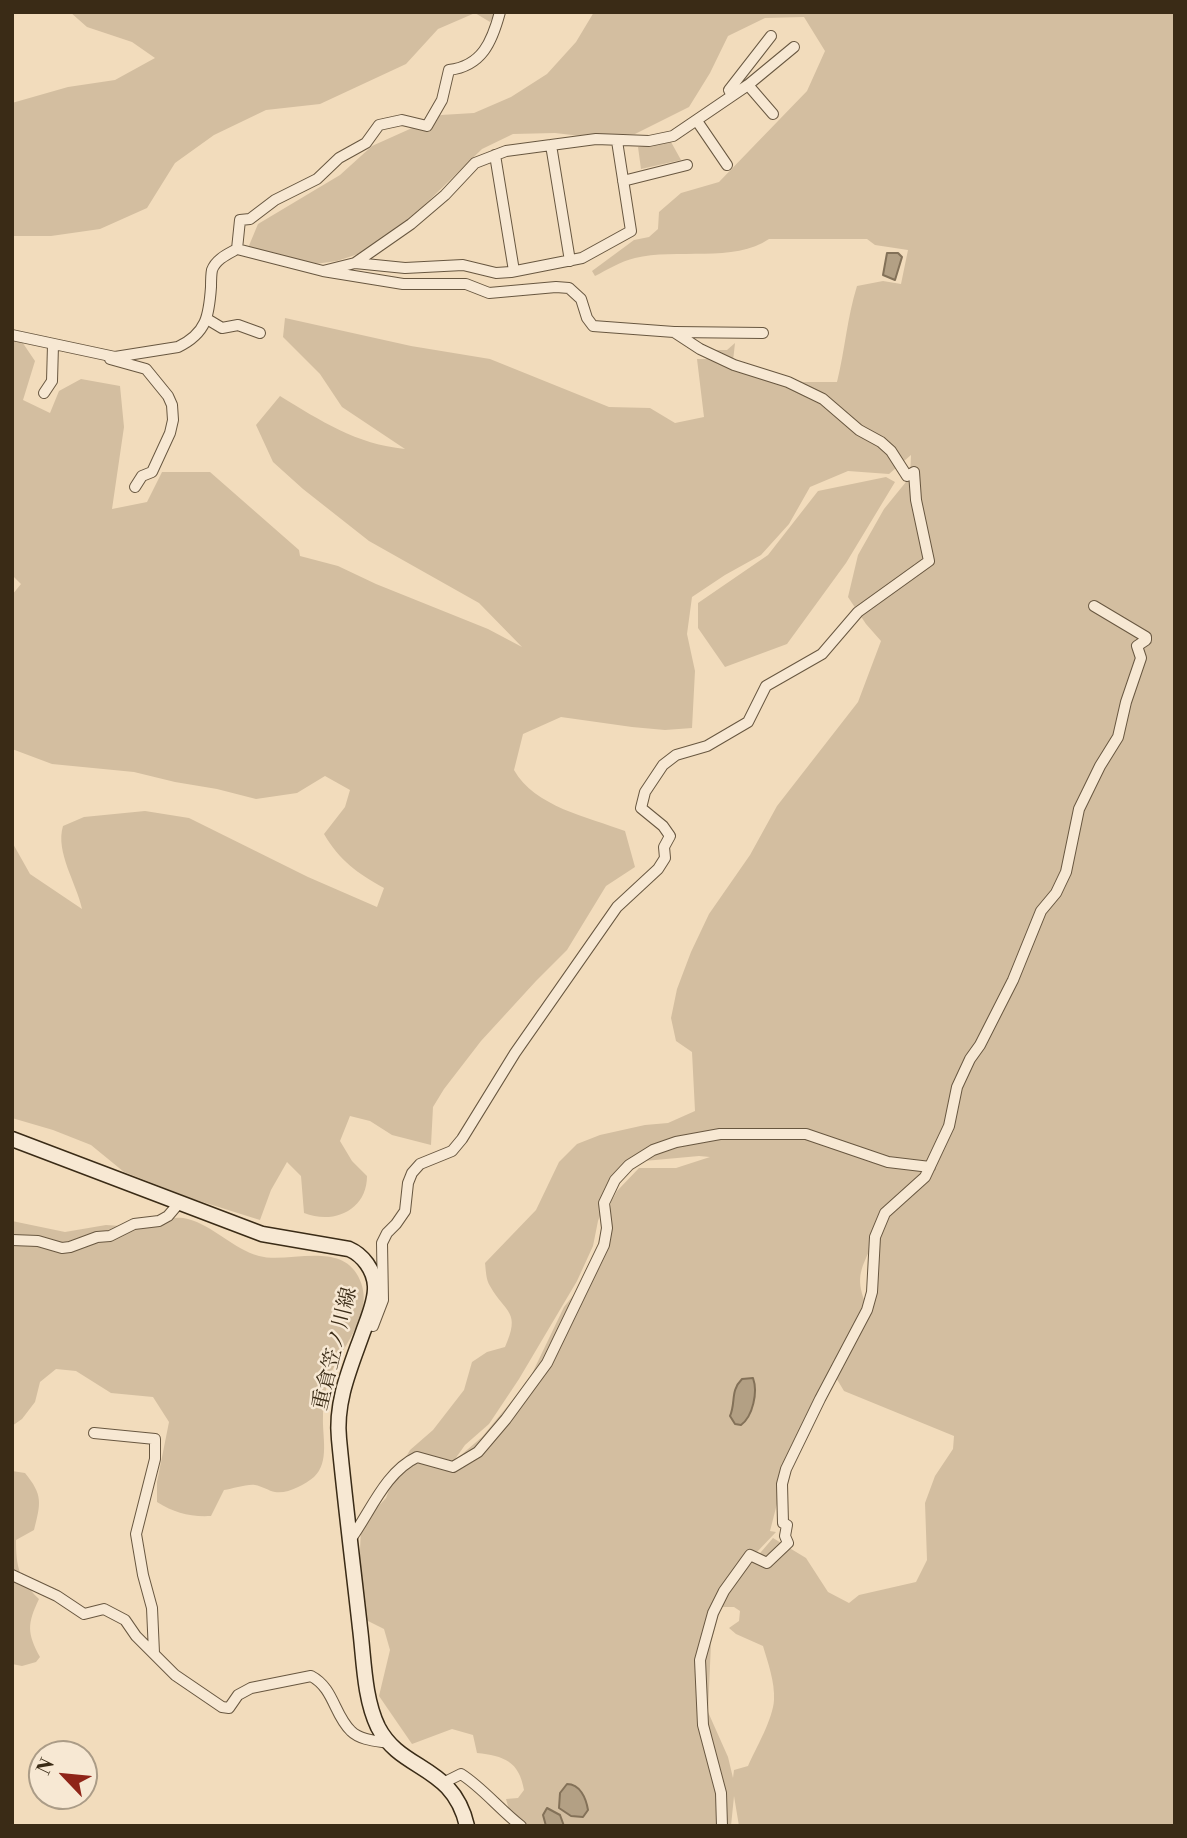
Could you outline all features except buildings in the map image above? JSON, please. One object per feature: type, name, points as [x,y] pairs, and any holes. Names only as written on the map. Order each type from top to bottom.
[{"type":"main road","name":"重倉笠ノ川線","points":[[12,1139],[262,1234],[340,1246],[356,1252],[368,1265],[375,1287],[366,1324],[347,1376],[338,1415],[350,1540],[372,1713],[388,1744],[445,1782],[462,1808],[467,1826]]},
{"type":"street","points":[[237,249],[240,220],[250,219],[275,200],[317,179],[339,158],[366,142],[379,125],[402,120],[427,126],[442,100],[449,70],[463,69],[480,55],[492,39],[500,12]]},
{"type":"street","points":[[732,96],[729,90],[771,36]]},
{"type":"street","points":[[355,263],[411,224],[445,195],[475,163],[506,151],[596,139],[649,141],[673,136],[748,85],[794,47]]},
{"type":"street","points":[[748,85],[773,114]]},
{"type":"street","points":[[697,121],[727,165]]},
{"type":"street","points":[[323,271],[355,263],[405,268],[463,265],[496,273],[570,261],[592,253],[631,231],[617,141]]},
{"type":"street","points":[[551,145],[570,261]]},
{"type":"street","points":[[495,155],[514,271]]},
{"type":"street","points":[[623,181],[687,165]]},
{"type":"street","points":[[12,335],[115,357],[178,347],[187,342],[207,319],[212,271],[224,255],[237,249],[323,271],[403,284],[466,284],[489,293],[569,288],[581,299],[587,318],[593,326],[674,332],[763,333]]},
{"type":"street","points":[[207,319],[222,328],[238,325],[260,333]]},
{"type":"street","points":[[366,1324],[373,1326],[383,1300],[380,1259],[382,1243],[405,1210],[412,1173],[420,1164],[445,1156],[457,1145],[515,1053],[617,907],[658,869],[665,858],[664,847],[670,836],[663,826],[641,808],[645,792],[663,765],[676,755],[707,746],[748,722],[766,687],[822,654],[858,612],[929,561],[916,500],[914,472],[907,476],[891,451],[881,442],[859,430],[823,399],[788,382],[734,365],[700,349],[674,332]]},
{"type":"street","points":[[44,393],[52,381],[53,345]]},
{"type":"street","points":[[103,355],[115,362],[146,369],[172,405],[170,433],[152,472],[142,477],[135,487]]},
{"type":"street","points":[[722,1826],[721,1793],[703,1725],[701,1699],[700,1660],[713,1613],[724,1591],[750,1556],[767,1563],[788,1543],[785,1536],[787,1525],[783,1523],[781,1503],[786,1469],[867,1310],[872,1292],[875,1237],[886,1213],[925,1177],[930,1167],[948,1126],[957,1087],[1013,980],[1041,911],[1056,893],[1066,872],[1079,809],[1118,737],[1126,702],[1141,658],[1137,646],[1146,640],[1146,637],[1094,606]]},
{"type":"street","points":[[350,1540],[390,1480],[406,1462],[417,1457],[453,1467],[466,1461],[478,1452],[535,1381],[547,1363],[604,1245],[607,1228],[604,1203],[615,1180],[637,1160],[653,1150],[676,1142],[720,1134],[806,1134],[888,1162],[930,1167]]},
{"type":"street","points":[[12,1240],[38,1241],[62,1248],[70,1247],[97,1237],[110,1236],[134,1224],[159,1221],[168,1216],[179,1203]]},
{"type":"street","points":[[94,1433],[155,1439],[155,1460],[136,1534],[152,1608],[154,1653]]},
{"type":"street","points":[[12,1575],[57,1596],[84,1614],[104,1609],[125,1620],[136,1636],[175,1675],[222,1707],[229,1708],[238,1695],[251,1688],[311,1676],[324,1686],[351,1732],[365,1739],[388,1744]]},
{"type":"street","points":[[445,1782],[461,1774],[475,1783],[521,1826]]},
{"type":"shaded area","points":[[70,12],[496,12],[490,22],[475,13],[438,29],[406,64],[320,104],[266,110],[214,135],[175,163],[147,208],[100,229],[51,236],[12,236],[12,103],[68,87],[115,80],[155,58],[132,42],[87,27]]},
{"type":"shaded area","points":[[594,12],[1175,12],[1175,1826],[739,1826],[734,1796],[731,1826],[521,1826],[511,1817],[506,1799],[518,1798],[524,1790],[518,1772],[509,1762],[477,1753],[473,1735],[452,1729],[412,1744],[379,1696],[390,1650],[384,1629],[362,1618],[358,1604],[361,1525],[386,1498],[394,1477],[410,1450],[433,1430],[464,1390],[472,1362],[487,1352],[505,1347],[510,1335],[512,1319],[489,1284],[485,1263],[536,1210],[559,1162],[577,1144],[600,1135],[668,1123],[695,1111],[692,1052],[676,1041],[671,1018],[677,989],[709,914],[750,855],[777,806],[858,702],[881,641],[848,597],[858,555],[884,509],[910,477],[911,455],[889,474],[848,471],[810,487],[789,524],[761,555],[692,597],[687,634],[695,671],[692,728],[665,730],[561,717],[523,734],[514,770],[523,783],[549,802],[625,831],[635,867],[606,886],[567,950],[481,1041],[444,1089],[433,1107],[431,1145],[392,1135],[370,1121],[350,1116],[340,1141],[352,1161],[367,1176],[366,1188],[361,1198],[347,1212],[326,1217],[304,1213],[301,1176],[287,1162],[271,1190],[260,1220],[193,1199],[124,1172],[91,1145],[12,1118],[12,842],[30,874],[82,909],[64,857],[61,836],[63,826],[84,817],[145,811],[189,818],[308,877],[377,907],[384,888],[350,866],[324,834],[345,807],[350,790],[325,776],[297,793],[256,799],[134,772],[52,764],[12,749],[12,595],[21,584],[12,575],[12,327],[35,361],[23,400],[50,413],[59,391],[81,379],[120,386],[124,427],[112,509],[147,502],[162,472],[210,472],[299,550],[300,556],[338,566],[488,629],[522,647],[479,603],[369,541],[273,462],[256,425],[280,396],[355,437],[405,449],[342,407],[320,374],[283,337],[285,318],[411,346],[490,359],[609,407],[650,408],[675,423],[704,417],[697,359],[706,359],[715,350],[727,350],[735,343],[733,361],[803,382],[837,382],[857,286],[883,281],[901,284],[908,250],[875,245],[867,239],[769,239],[739,251],[651,255],[625,261],[595,276],[592,271],[634,240],[649,237],[658,229],[659,212],[681,193],[719,182],[807,91],[825,51],[804,17],[765,18],[728,36],[689,107],[635,134],[513,134],[482,149],[413,216],[361,253],[337,261],[315,264],[248,248],[258,224],[340,175],[372,146],[441,115],[474,113],[511,97],[547,74],[576,42]],"holes":[[[710,1157],[676,1168],[639,1168],[617,1191],[611,1202],[608,1232],[584,1282],[564,1307],[529,1380],[482,1437],[453,1462],[465,1445],[489,1424],[577,1281],[593,1246],[598,1221],[608,1195],[625,1171],[644,1161]],[[872,1245],[865,1302],[860,1286],[863,1266]],[[835,1376],[844,1391],[954,1436],[953,1449],[935,1476],[925,1503],[927,1560],[916,1582],[859,1595],[849,1603],[828,1592],[806,1558],[773,1538],[743,1573],[756,1553],[776,1532],[770,1531],[779,1496]],[[721,1607],[734,1607],[740,1611],[739,1621],[729,1628],[763,1646],[771,1673],[774,1700],[771,1716],[748,1766],[734,1770],[733,1778],[728,1757],[708,1712],[711,1643]]]},
{"type":"shaded area","points":[[671,142],[681,160],[641,169],[638,147]]},
{"type":"shaded area","points":[[887,253],[898,253],[902,257],[895,280],[883,275]]},
{"type":"shaded area","points":[[886,477],[895,482],[846,563],[787,644],[725,667],[698,628],[698,603],[768,555],[818,491]]},
{"type":"shaded area","points":[[167,1218],[183,1218],[197,1222],[259,1256],[326,1256],[338,1259],[349,1265],[358,1276],[363,1290],[360,1318],[327,1385],[323,1412],[324,1456],[319,1471],[306,1483],[285,1492],[251,1485],[224,1490],[211,1516],[182,1514],[157,1502],[157,1482],[169,1422],[153,1397],[111,1393],[76,1371],[56,1369],[40,1382],[35,1402],[22,1419],[12,1426],[12,1221],[65,1232],[106,1225],[150,1228]]},
{"type":"shaded area","points":[[753,1378],[755,1390],[751,1410],[741,1425],[735,1424],[730,1416],[736,1388],[742,1379]]},
{"type":"shaded area","points":[[12,1471],[25,1473],[35,1487],[39,1500],[34,1530],[16,1540],[20,1572],[27,1586],[39,1599],[30,1628],[40,1657],[36,1662],[22,1666],[12,1664]]},
{"type":"shaded area","points":[[567,1784],[579,1789],[584,1797],[588,1810],[583,1817],[571,1816],[559,1808],[560,1793]]},
{"type":"shaded area","points":[[547,1808],[560,1815],[564,1826],[546,1826],[543,1815]]}]
